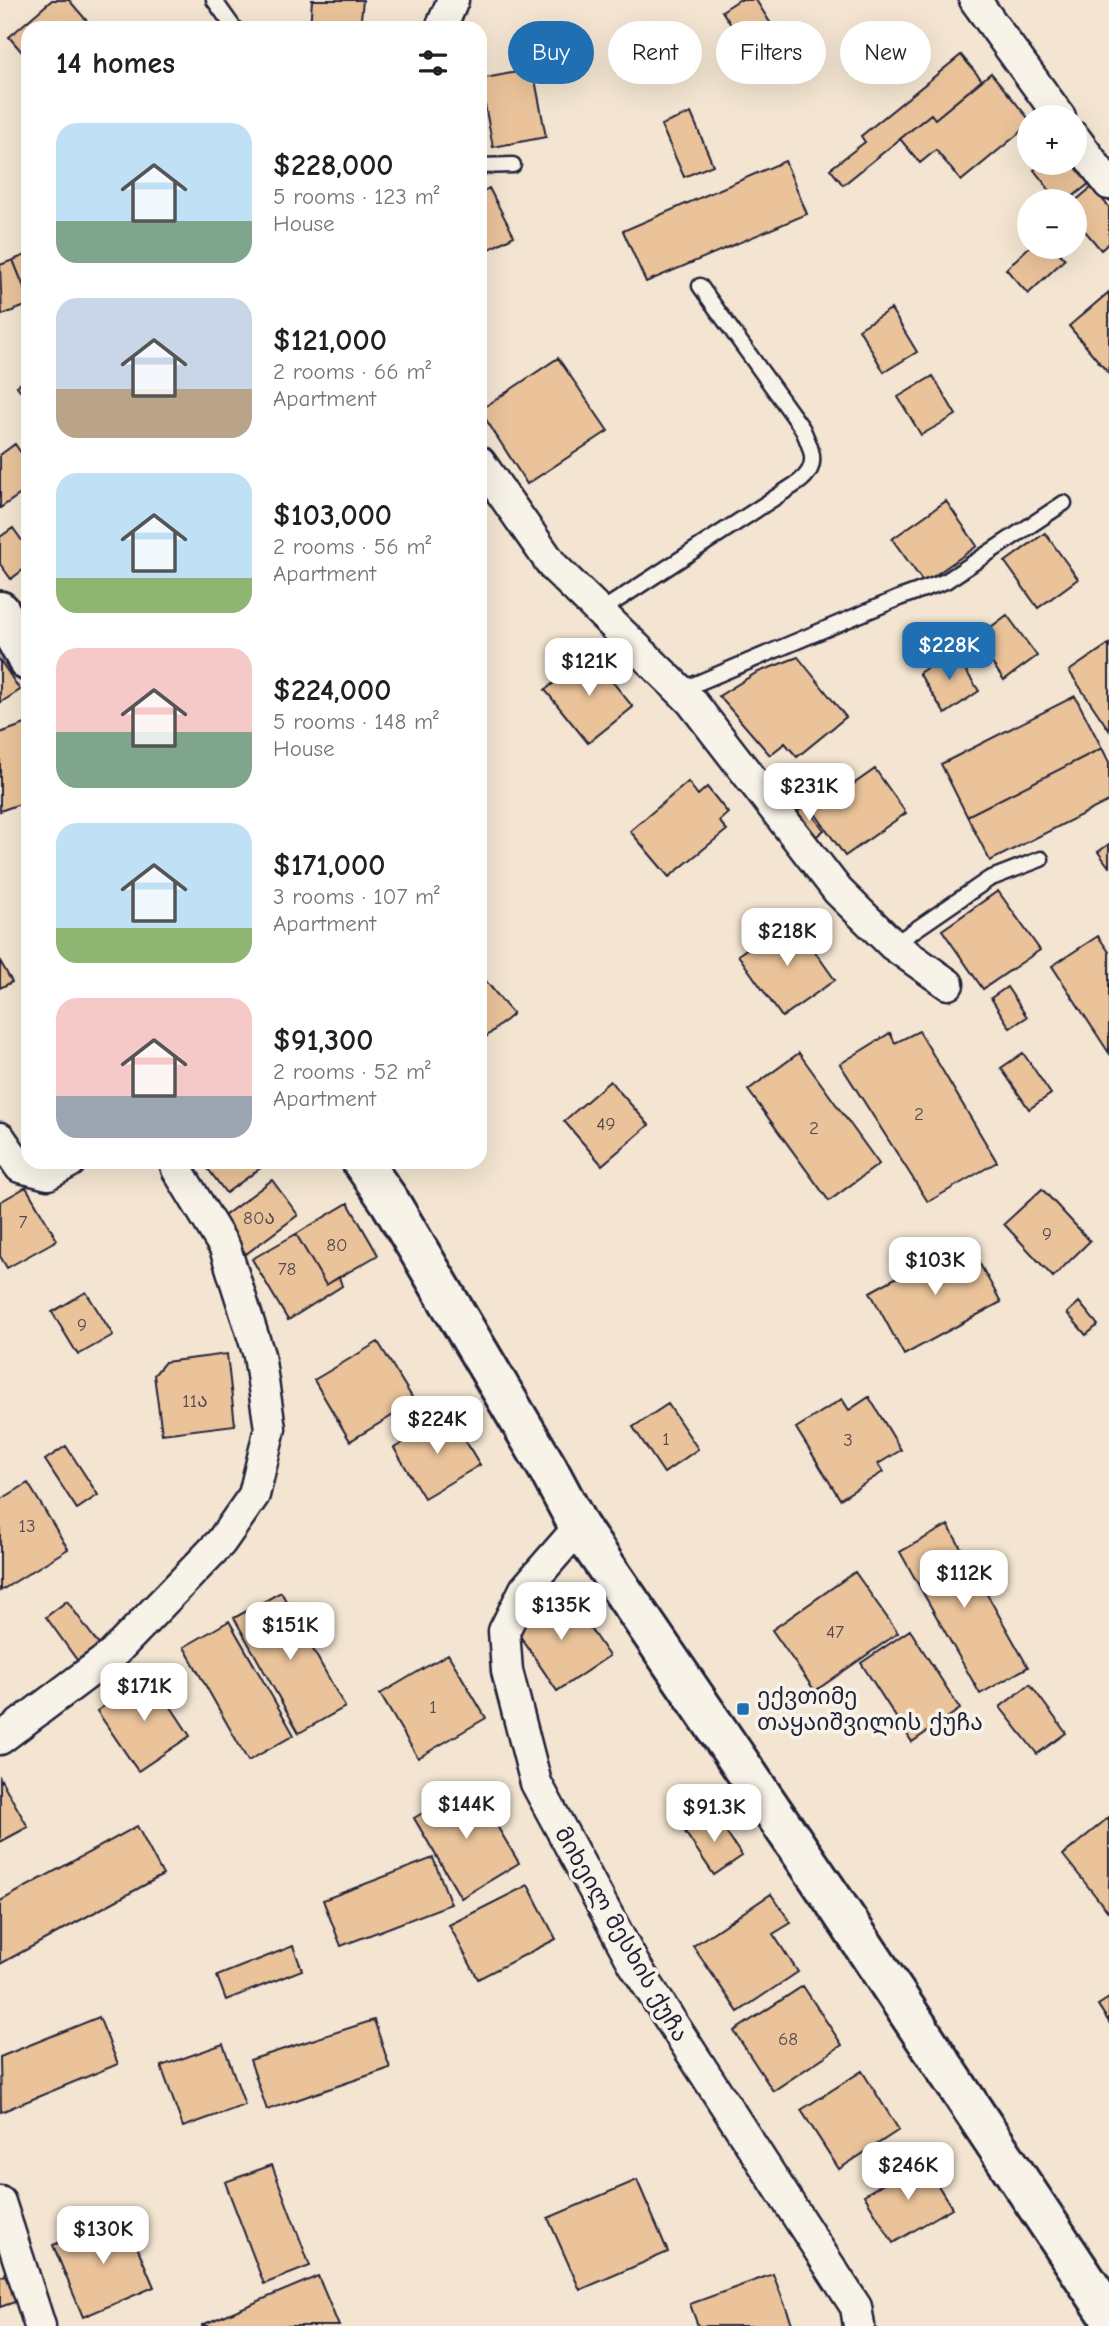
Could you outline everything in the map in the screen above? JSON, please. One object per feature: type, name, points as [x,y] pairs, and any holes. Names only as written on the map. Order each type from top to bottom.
[{"type":"street","points":[[444,21],[453,0]]},
{"type":"street","points":[[975,0],[1051,105]]},
{"type":"street","points":[[1087,154],[1109,184]]},
{"type":"street","points":[[487,472],[553,566],[691,701],[838,891],[893,945],[948,984]]},
{"type":"street","points":[[0,611],[21,648]]},
{"type":"street","points":[[0,1138],[21,1167]]},
{"type":"street","points":[[28,1169],[48,1174],[57,1169]]},
{"type":"street","points":[[0,1739],[112,1655],[221,1542],[254,1495],[270,1428],[259,1355],[225,1248],[177,1169]]},
{"type":"street","points":[[367,1169],[390,1202],[548,1469],[579,1527],[834,1901],[1109,2315]]},
{"type":"street","name":"მიხეილ მესხის ქუჩა","points":[[579,1527],[525,1589],[504,1631],[507,1671],[536,1783],[634,1964],[856,2307],[859,2326]]},
{"type":"street","points":[[0,2202],[40,2326]]},
{"type":"lane","points":[[214,0],[228,21]]},
{"type":"lane","points":[[487,166],[513,165]]},
{"type":"lane","points":[[599,612],[799,482],[813,467],[812,454],[802,428],[700,286]]},
{"type":"lane","points":[[681,690],[899,598],[946,581],[1063,503]]},
{"type":"lane","points":[[893,945],[989,879],[1041,859]]},
{"type":"building","points":[[52,0],[69,0],[87,21],[28,21]]},
{"type":"building","points":[[312,0],[363,0],[361,21],[310,21]]},
{"type":"building","points":[[739,0],[756,0],[769,21],[729,21],[722,11]]},
{"type":"building","points":[[21,27],[21,51],[9,37]]},
{"type":"building","points":[[961,55],[982,80],[935,119],[931,114],[843,185],[830,169],[865,142],[861,136],[925,84],[931,84],[931,79]]},
{"type":"building","points":[[991,73],[1017,105],[1017,135],[961,181],[936,150],[920,163],[900,139],[931,114],[935,119]]},
{"type":"building","points":[[508,74],[508,84],[536,84],[546,137],[493,147],[487,116],[487,78]]},
{"type":"building","points":[[691,113],[713,165],[684,177],[661,125]]},
{"type":"building","points":[[785,161],[807,214],[646,282],[623,231]]},
{"type":"building","points":[[1038,175],[1084,175],[1090,183],[1082,189],[1049,189]]},
{"type":"building","points":[[1092,187],[1109,207],[1109,243],[1101,250],[1087,233],[1087,191]]},
{"type":"building","points":[[489,188],[514,236],[487,250]]},
{"type":"building","points":[[21,257],[21,280],[13,260]]},
{"type":"building","points":[[1017,258],[1065,259],[1028,294],[1006,269]]},
{"type":"building","points":[[13,260],[21,280],[21,308],[2,315],[0,265]]},
{"type":"building","points":[[1109,292],[1109,374],[1069,326]]},
{"type":"building","points":[[891,309],[917,352],[884,372],[859,329]]},
{"type":"building","points":[[558,358],[608,431],[527,484],[487,421],[487,405]]},
{"type":"building","points":[[933,376],[956,415],[921,435],[898,397]]},
{"type":"building","points":[[15,444],[21,453],[21,494],[0,508],[0,455]]},
{"type":"building","points":[[946,501],[977,546],[924,583],[892,539]]},
{"type":"building","points":[[13,528],[21,539],[21,571],[11,579],[0,564],[0,537]]},
{"type":"building","points":[[1045,533],[1078,579],[1038,608],[1005,562]]},
{"type":"building","points":[[1007,615],[1037,656],[1004,680],[975,639]]},
{"type":"building","points":[[1109,644],[1109,730],[1069,671]]},
{"type":"building","points":[[953,651],[979,691],[945,714],[919,673]]},
{"type":"building","points":[[590,654],[633,707],[588,743],[545,690]]},
{"type":"building","points":[[798,657],[846,717],[797,757],[785,743],[770,755],[719,696],[756,673]]},
{"type":"building","points":[[0,660],[20,690],[0,703]]},
{"type":"building","points":[[1075,696],[1102,748],[967,816],[941,764]]},
{"type":"building","points":[[21,726],[21,804],[0,811],[0,733]]},
{"type":"building","points":[[1102,748],[1109,762],[1109,801],[990,861],[967,816]]},
{"type":"building","points":[[875,769],[906,813],[845,856],[814,812]]},
{"type":"building","points":[[688,782],[698,795],[707,787],[728,813],[719,821],[727,830],[669,877],[630,831]]},
{"type":"building","points":[[805,806],[824,830],[812,840],[793,815]]},
{"type":"building","points":[[1109,844],[1109,867],[1098,852]]},
{"type":"building","points":[[998,891],[1040,950],[983,989],[942,930]]},
{"type":"building","points":[[791,918],[835,980],[782,1017],[738,955]]},
{"type":"building","points":[[1098,936],[1109,952],[1109,1053],[1052,966]]},
{"type":"building","points":[[0,961],[12,982],[0,988]]},
{"type":"building","points":[[487,982],[513,1014],[487,1036]]},
{"type":"building","points":[[1007,987],[1027,1017],[1010,1028],[991,998]]},
{"type":"building","points":[[919,1031],[997,1162],[928,1202],[840,1064],[890,1033],[895,1043]]},
{"type":"building","points":[[799,1053],[879,1164],[829,1201],[748,1090]]},
{"type":"building","points":[[1023,1053],[1051,1094],[1029,1109],[1001,1068]]},
{"type":"building","points":[[610,1081],[649,1125],[602,1165],[564,1121]]},
{"type":"building","points":[[208,1169],[259,1169],[226,1193]]},
{"type":"building","points":[[272,1180],[298,1215],[246,1254],[220,1219]]},
{"type":"building","points":[[26,1187],[57,1240],[7,1268],[0,1256],[0,1202]]},
{"type":"building","points":[[1042,1189],[1090,1241],[1053,1277],[1004,1224]]},
{"type":"building","points":[[348,1203],[378,1255],[326,1285],[296,1234]]},
{"type":"building","points":[[296,1234],[326,1285],[339,1277],[342,1286],[288,1320],[252,1259]]},
{"type":"building","points":[[966,1239],[1001,1302],[904,1355],[870,1292]]},
{"type":"building","points":[[86,1292],[113,1335],[78,1355],[52,1312]]},
{"type":"building","points":[[1079,1302],[1098,1325],[1086,1335],[1067,1313]]},
{"type":"building","points":[[378,1342],[415,1402],[350,1441],[314,1380]]},
{"type":"building","points":[[227,1354],[235,1425],[162,1434],[154,1375],[165,1362]]},
{"type":"building","points":[[869,1397],[901,1450],[878,1464],[883,1472],[840,1499],[796,1428],[842,1399],[849,1410]]},
{"type":"building","points":[[668,1404],[698,1449],[664,1473],[633,1427]]},
{"type":"building","points":[[450,1415],[480,1465],[424,1498],[394,1448]]},
{"type":"building","points":[[66,1446],[98,1495],[77,1509],[45,1460]]},
{"type":"building","points":[[28,1483],[68,1549],[0,1591],[0,1500]]},
{"type":"building","points":[[948,1525],[1028,1667],[980,1694],[900,1552]]},
{"type":"building","points":[[855,1572],[898,1633],[815,1691],[772,1630]]},
{"type":"building","points":[[281,1592],[345,1707],[299,1733],[234,1618]]},
{"type":"building","points":[[565,1592],[609,1656],[557,1691],[514,1627]]},
{"type":"building","points":[[67,1601],[99,1645],[77,1660],[46,1617]]},
{"type":"building","points":[[229,1621],[294,1735],[248,1761],[184,1647]]},
{"type":"building","points":[[910,1630],[960,1709],[912,1742],[861,1663]]},
{"type":"building","points":[[448,1654],[486,1718],[418,1758],[380,1694]]},
{"type":"building","points":[[150,1675],[190,1736],[138,1771],[97,1711]]},
{"type":"building","points":[[1030,1684],[1066,1733],[1037,1754],[1000,1707]]},
{"type":"building","points":[[0,1778],[28,1827],[0,1842]]},
{"type":"building","points":[[472,1784],[519,1863],[461,1898],[414,1818]]},
{"type":"building","points":[[713,1813],[742,1856],[714,1875],[685,1832]]},
{"type":"building","points":[[1109,1817],[1109,1913],[1063,1855]]},
{"type":"building","points":[[137,1826],[163,1875],[0,1964],[0,1901]]},
{"type":"building","points":[[433,1858],[451,1904],[341,1946],[323,1900]]},
{"type":"building","points":[[528,1885],[556,1939],[478,1979],[449,1925]]},
{"type":"building","points":[[771,1894],[791,1923],[773,1934],[798,1972],[738,2012],[693,1946]]},
{"type":"building","points":[[293,1946],[302,1970],[226,2000],[217,1976]]},
{"type":"building","points":[[803,1986],[842,2045],[773,2091],[734,2031]]},
{"type":"building","points":[[1109,1998],[1109,2022],[1098,2005]]},
{"type":"building","points":[[99,2017],[118,2064],[1,2112],[0,2057]]},
{"type":"building","points":[[374,2020],[390,2068],[267,2110],[250,2060]]},
{"type":"building","points":[[223,2044],[245,2105],[183,2127],[161,2066]]},
{"type":"building","points":[[862,2071],[899,2130],[839,2169],[801,2110]]},
{"type":"building","points":[[922,2160],[952,2208],[893,2243],[864,2195]]},
{"type":"building","points":[[272,2165],[310,2266],[264,2284],[225,2182]]},
{"type":"building","points":[[637,2180],[668,2252],[580,2290],[548,2218]]},
{"type":"building","points":[[124,2216],[154,2287],[83,2317],[53,2245]]},
{"type":"building","points":[[8,2274],[18,2301],[0,2307],[0,2277]]},
{"type":"building","points":[[773,2274],[793,2326],[698,2326],[690,2304]]},
{"type":"building","points":[[318,2276],[339,2326],[202,2326],[202,2325]]},
{"type":"place","name":"ექვთიმე თაყაიშვილის ქუჩა","points":[[743,1709]]}]
